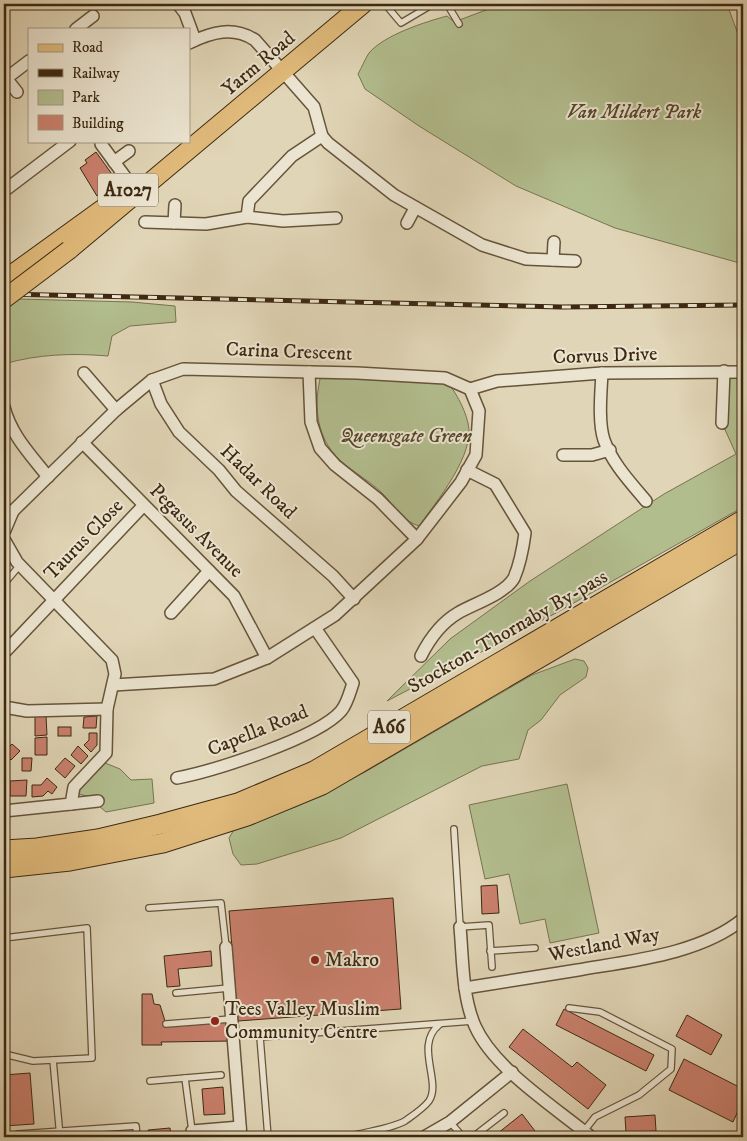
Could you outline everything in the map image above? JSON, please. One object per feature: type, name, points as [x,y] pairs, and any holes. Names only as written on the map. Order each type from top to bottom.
[{"type":"highway","name":"Stockton-Thornaby By-pass","points":[[4,850],[37,848],[98,839],[238,803],[314,771],[743,520]]},
{"type":"highway","name":"Stockton-Thornaby By-pass","points":[[4,868],[70,861],[163,843],[247,816],[322,785],[743,539]]},
{"type":"highway","name":"A66","points":[[4,846],[37,848]]},
{"type":"main road","name":"Yarm Road","points":[[4,280],[51,244],[135,190],[205,137],[364,4]]},
{"type":"main road","name":"Yarm Road","points":[[4,300],[69,250],[135,190]]},
{"type":"street","points":[[178,4],[185,13],[189,28]]},
{"type":"street","points":[[79,28],[93,16]]},
{"type":"street","points":[[192,41],[220,31],[240,32],[256,40],[314,107],[322,136],[347,160],[415,208],[436,217],[482,245],[526,259],[575,261]]},
{"type":"street","points":[[17,92],[5,79],[28,62]]},
{"type":"street","points":[[247,217],[249,201],[292,156],[322,136]]},
{"type":"street","points":[[4,191],[69,142]]},
{"type":"street","points":[[101,144],[135,190]]},
{"type":"street","points":[[114,162],[129,151]]},
{"type":"street","points":[[174,205],[174,223]]},
{"type":"street","points":[[406,223],[415,208]]},
{"type":"street","points":[[145,222],[206,224],[247,217],[282,222],[336,218]]},
{"type":"street","points":[[553,260],[554,242]]},
{"type":"street","name":"Carina Crescent","points":[[4,536],[8,514],[116,410],[152,380],[183,369],[445,378],[470,389]]},
{"type":"street","points":[[722,423],[724,371]]},
{"type":"street","points":[[309,372],[308,398],[311,422],[320,448],[335,465],[378,500],[417,539]]},
{"type":"street","name":"Corvus Drive","points":[[470,389],[497,381],[602,373],[743,372]]},
{"type":"street","points":[[84,373],[116,410]]},
{"type":"street","points":[[602,373],[600,402],[604,439],[620,469],[646,502]]},
{"type":"street","name":"Hadar Road","points":[[152,380],[161,404],[179,432],[219,470],[236,491],[333,576],[354,599]]},
{"type":"street","points":[[113,686],[214,679],[267,658],[335,616],[417,539],[468,470],[476,455],[479,411],[470,389]]},
{"type":"street","points":[[4,407],[7,419],[17,438],[48,476]]},
{"type":"street","name":"Pegasus Avenue","points":[[82,442],[143,506],[234,596],[267,658]]},
{"type":"street","points":[[563,455],[592,455],[610,450]]},
{"type":"street","points":[[421,656],[435,632],[457,613],[491,596],[513,580],[521,556],[525,533],[495,484],[468,470]]},
{"type":"street","name":"Taurus Close","points":[[4,653],[52,600],[143,506]]},
{"type":"street","points":[[4,536],[18,564]]},
{"type":"street","points":[[4,555],[18,564],[112,660],[115,674],[107,709],[106,753],[74,787],[71,804]]},
{"type":"street","points":[[170,613],[208,571]]},
{"type":"street","name":"Capella Road","points":[[177,778],[206,772],[318,729],[341,711],[353,683],[315,628]]},
{"type":"street","points":[[4,707],[27,711],[107,709]]},
{"type":"street","points":[[4,811],[98,801]]},
{"type":"street","name":"Westland Way","points":[[465,988],[645,959],[709,938],[732,928],[743,919]]},
{"type":"street","points":[[460,928],[465,988],[473,1021],[487,1046],[512,1072],[585,1135]]},
{"type":"street","points":[[192,1131],[240,1132],[226,947]]},
{"type":"street","points":[[424,1137],[450,1122],[512,1072]]},
{"type":"lane","points":[[385,4],[401,23],[434,4]]},
{"type":"lane","points":[[447,4],[459,24]]},
{"type":"lane","points":[[4,584],[18,564]]},
{"type":"lane","points":[[454,829],[460,928],[488,926],[492,966]]},
{"type":"lane","points":[[149,908],[222,903],[226,947]]},
{"type":"lane","points":[[4,938],[87,928],[92,1058],[33,1061],[4,1054]]},
{"type":"lane","points":[[490,951],[535,948]]},
{"type":"lane","points":[[176,993],[229,988]]},
{"type":"lane","points":[[570,1008],[600,1012],[672,1049],[671,1069],[639,1096],[595,1117],[585,1135]]},
{"type":"lane","points":[[166,1024],[232,1019]]},
{"type":"lane","points":[[268,1137],[260,1037],[473,1021]]},
{"type":"lane","points":[[345,1137],[404,1122],[428,1102],[431,1093],[428,1043],[430,1034],[439,1024]]},
{"type":"lane","points":[[53,1060],[60,1134]]},
{"type":"lane","points":[[150,1080],[221,1075]]},
{"type":"lane","points":[[185,1078],[192,1131]]},
{"type":"lane","points":[[473,1137],[504,1113]]},
{"type":"lane","points":[[450,1122],[463,1137]]},
{"type":"lane","points":[[18,1134],[60,1134],[136,1126],[137,1137]]},
{"type":"green space","name":"Van Mildert Park","points":[[502,4],[727,4],[743,48],[743,264],[615,228],[516,186],[419,126],[365,89],[358,74],[369,53],[384,40],[405,30],[447,16],[454,22]]},
{"type":"green space","points":[[19,299],[132,302],[175,306],[176,322],[130,326],[112,336],[108,356],[56,355],[4,364],[4,309]]},
{"type":"green space","points":[[724,371],[743,372],[743,507],[556,613],[387,701],[450,639],[530,581],[664,494],[736,454],[722,423]]},
{"type":"green space","name":"Queensgate Green","points":[[322,372],[445,378],[452,389],[462,405],[468,423],[469,435],[466,449],[453,477],[419,526],[403,517],[382,493],[370,482],[349,468],[331,450],[319,423],[317,402]]},
{"type":"green space","points":[[575,659],[584,661],[588,668],[586,677],[560,695],[541,720],[528,730],[519,759],[482,766],[341,838],[257,864],[241,865],[233,854],[229,838],[235,828],[295,807],[365,772],[532,675]]},
{"type":"green space","points":[[105,763],[120,769],[131,780],[152,779],[154,803],[106,812],[94,798],[79,794],[80,789]]},
{"type":"green space","points":[[567,784],[599,933],[550,943],[545,919],[520,924],[509,874],[485,879],[469,805]]},
{"type":"building","points":[[96,152],[117,181],[97,196],[80,168],[87,163],[85,160]]},
{"type":"building","points":[[35,716],[46,716],[47,735],[35,736]]},
{"type":"building","points":[[97,716],[96,728],[83,728],[84,717]]},
{"type":"building","points":[[58,727],[71,727],[71,736],[58,736]]},
{"type":"building","points":[[89,733],[97,733],[97,745],[91,752],[84,745],[89,740]]},
{"type":"building","points":[[47,737],[47,755],[35,755],[35,738]]},
{"type":"building","points":[[12,744],[20,751],[11,760],[4,753]]},
{"type":"building","points":[[78,746],[88,756],[81,764],[71,755]]},
{"type":"building","points":[[22,758],[32,758],[31,771],[22,771]]},
{"type":"building","points":[[65,758],[75,766],[65,778],[55,769]]},
{"type":"building","points":[[47,778],[57,787],[52,794],[48,791],[43,796],[32,797],[32,785],[41,785]]},
{"type":"building","points":[[27,780],[26,796],[10,796],[10,781]]},
{"type":"building","points":[[497,885],[499,913],[482,914],[481,886]]},
{"type":"building","name":"Makro","points":[[393,898],[401,1009],[238,1021],[229,911]]},
{"type":"building","points":[[211,951],[212,966],[178,969],[180,986],[167,987],[164,956]]},
{"type":"building","name":"Tees Valley Muslim Community Centre","points":[[142,994],[152,994],[154,1004],[160,1005],[166,1024],[232,1019],[233,1041],[161,1042],[162,1045],[142,1045]]},
{"type":"building","points":[[564,1009],[654,1055],[646,1071],[556,1025]]},
{"type":"building","points":[[687,1015],[722,1035],[711,1055],[676,1036]]},
{"type":"building","points":[[523,1029],[572,1067],[577,1062],[606,1085],[588,1109],[509,1047]]},
{"type":"building","points":[[684,1059],[743,1089],[743,1100],[733,1122],[669,1090]]},
{"type":"building","points":[[30,1073],[34,1124],[4,1126],[4,1075]]},
{"type":"building","points":[[223,1087],[225,1114],[204,1115],[202,1089]]},
{"type":"building","points":[[522,1114],[535,1131],[527,1137],[493,1137]]},
{"type":"building","points":[[655,1115],[656,1131],[626,1133],[625,1117]]},
{"type":"building","points":[[170,1128],[171,1137],[149,1137],[148,1130]]},
{"type":"railway","points":[[4,294],[562,307],[743,305]]},
{"type":"place","name":"Makro","points":[[315,960]]},
{"type":"place","name":"Tees Valley Muslim Community Centre","points":[[215,1021]]}]
